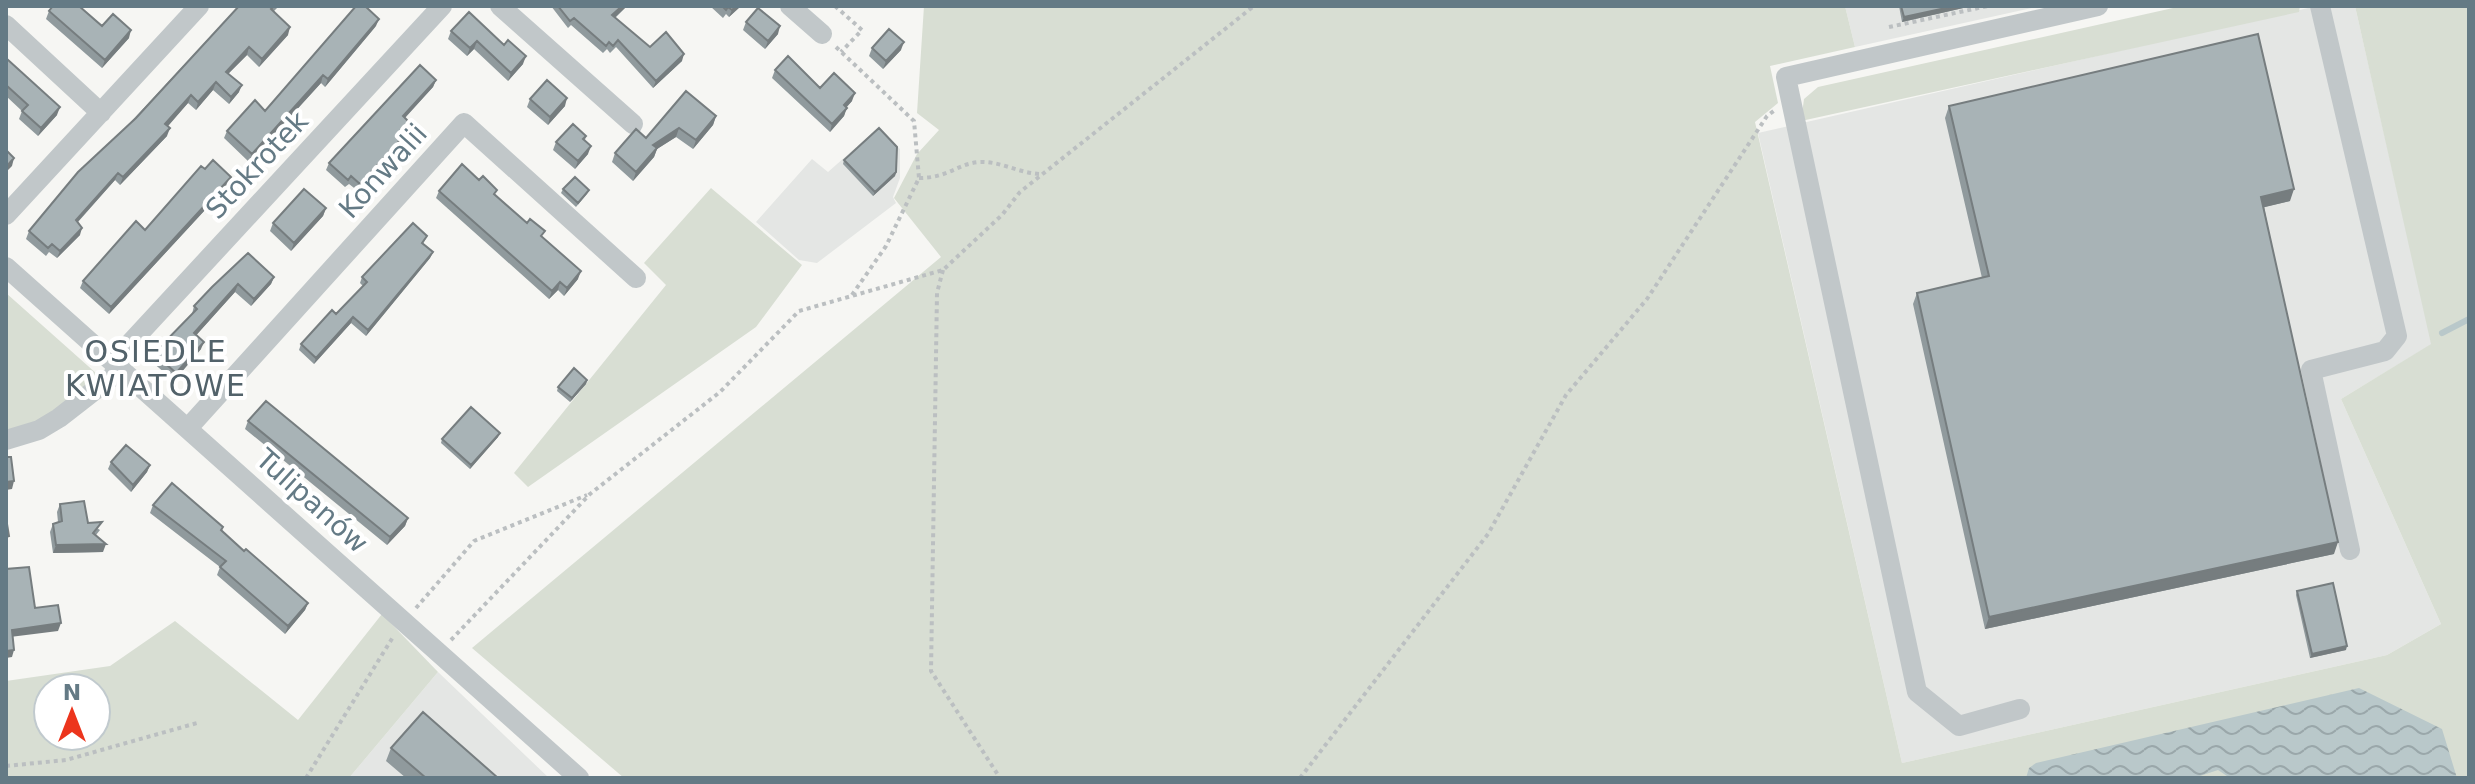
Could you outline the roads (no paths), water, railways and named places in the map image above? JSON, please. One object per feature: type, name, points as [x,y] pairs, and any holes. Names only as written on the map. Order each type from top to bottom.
[{"type":"street","points":[[6,215],[199,6]]},
{"type":"street","name":"Stokrotek","points":[[6,440],[39,430],[113,376],[121,353],[442,6]]},
{"type":"street","points":[[500,6],[633,124]]},
{"type":"street","points":[[790,6],[822,34]]},
{"type":"street","points":[[2020,709],[1959,726],[1917,692],[1786,77],[2098,6]]},
{"type":"street","points":[[2320,6],[2397,336],[2385,351],[2311,370],[2350,550]]},
{"type":"street","points":[[6,25],[101,113]]},
{"type":"street","name":"Konwalii","points":[[188,428],[464,123],[636,278]]},
{"type":"street","name":"Tulipanów","points":[[6,267],[579,778]]},
{"type":"water","points":[[2359,688],[2442,729],[2457,778],[2230,778],[2218,770],[2194,778],[2026,778],[2029,768],[2036,763]]},
{"type":"waterway","points":[[2442,333],[2469,319]]},
{"type":"district","name":"OSIEDLE KWIATOWE","points":[[156,368]]}]
